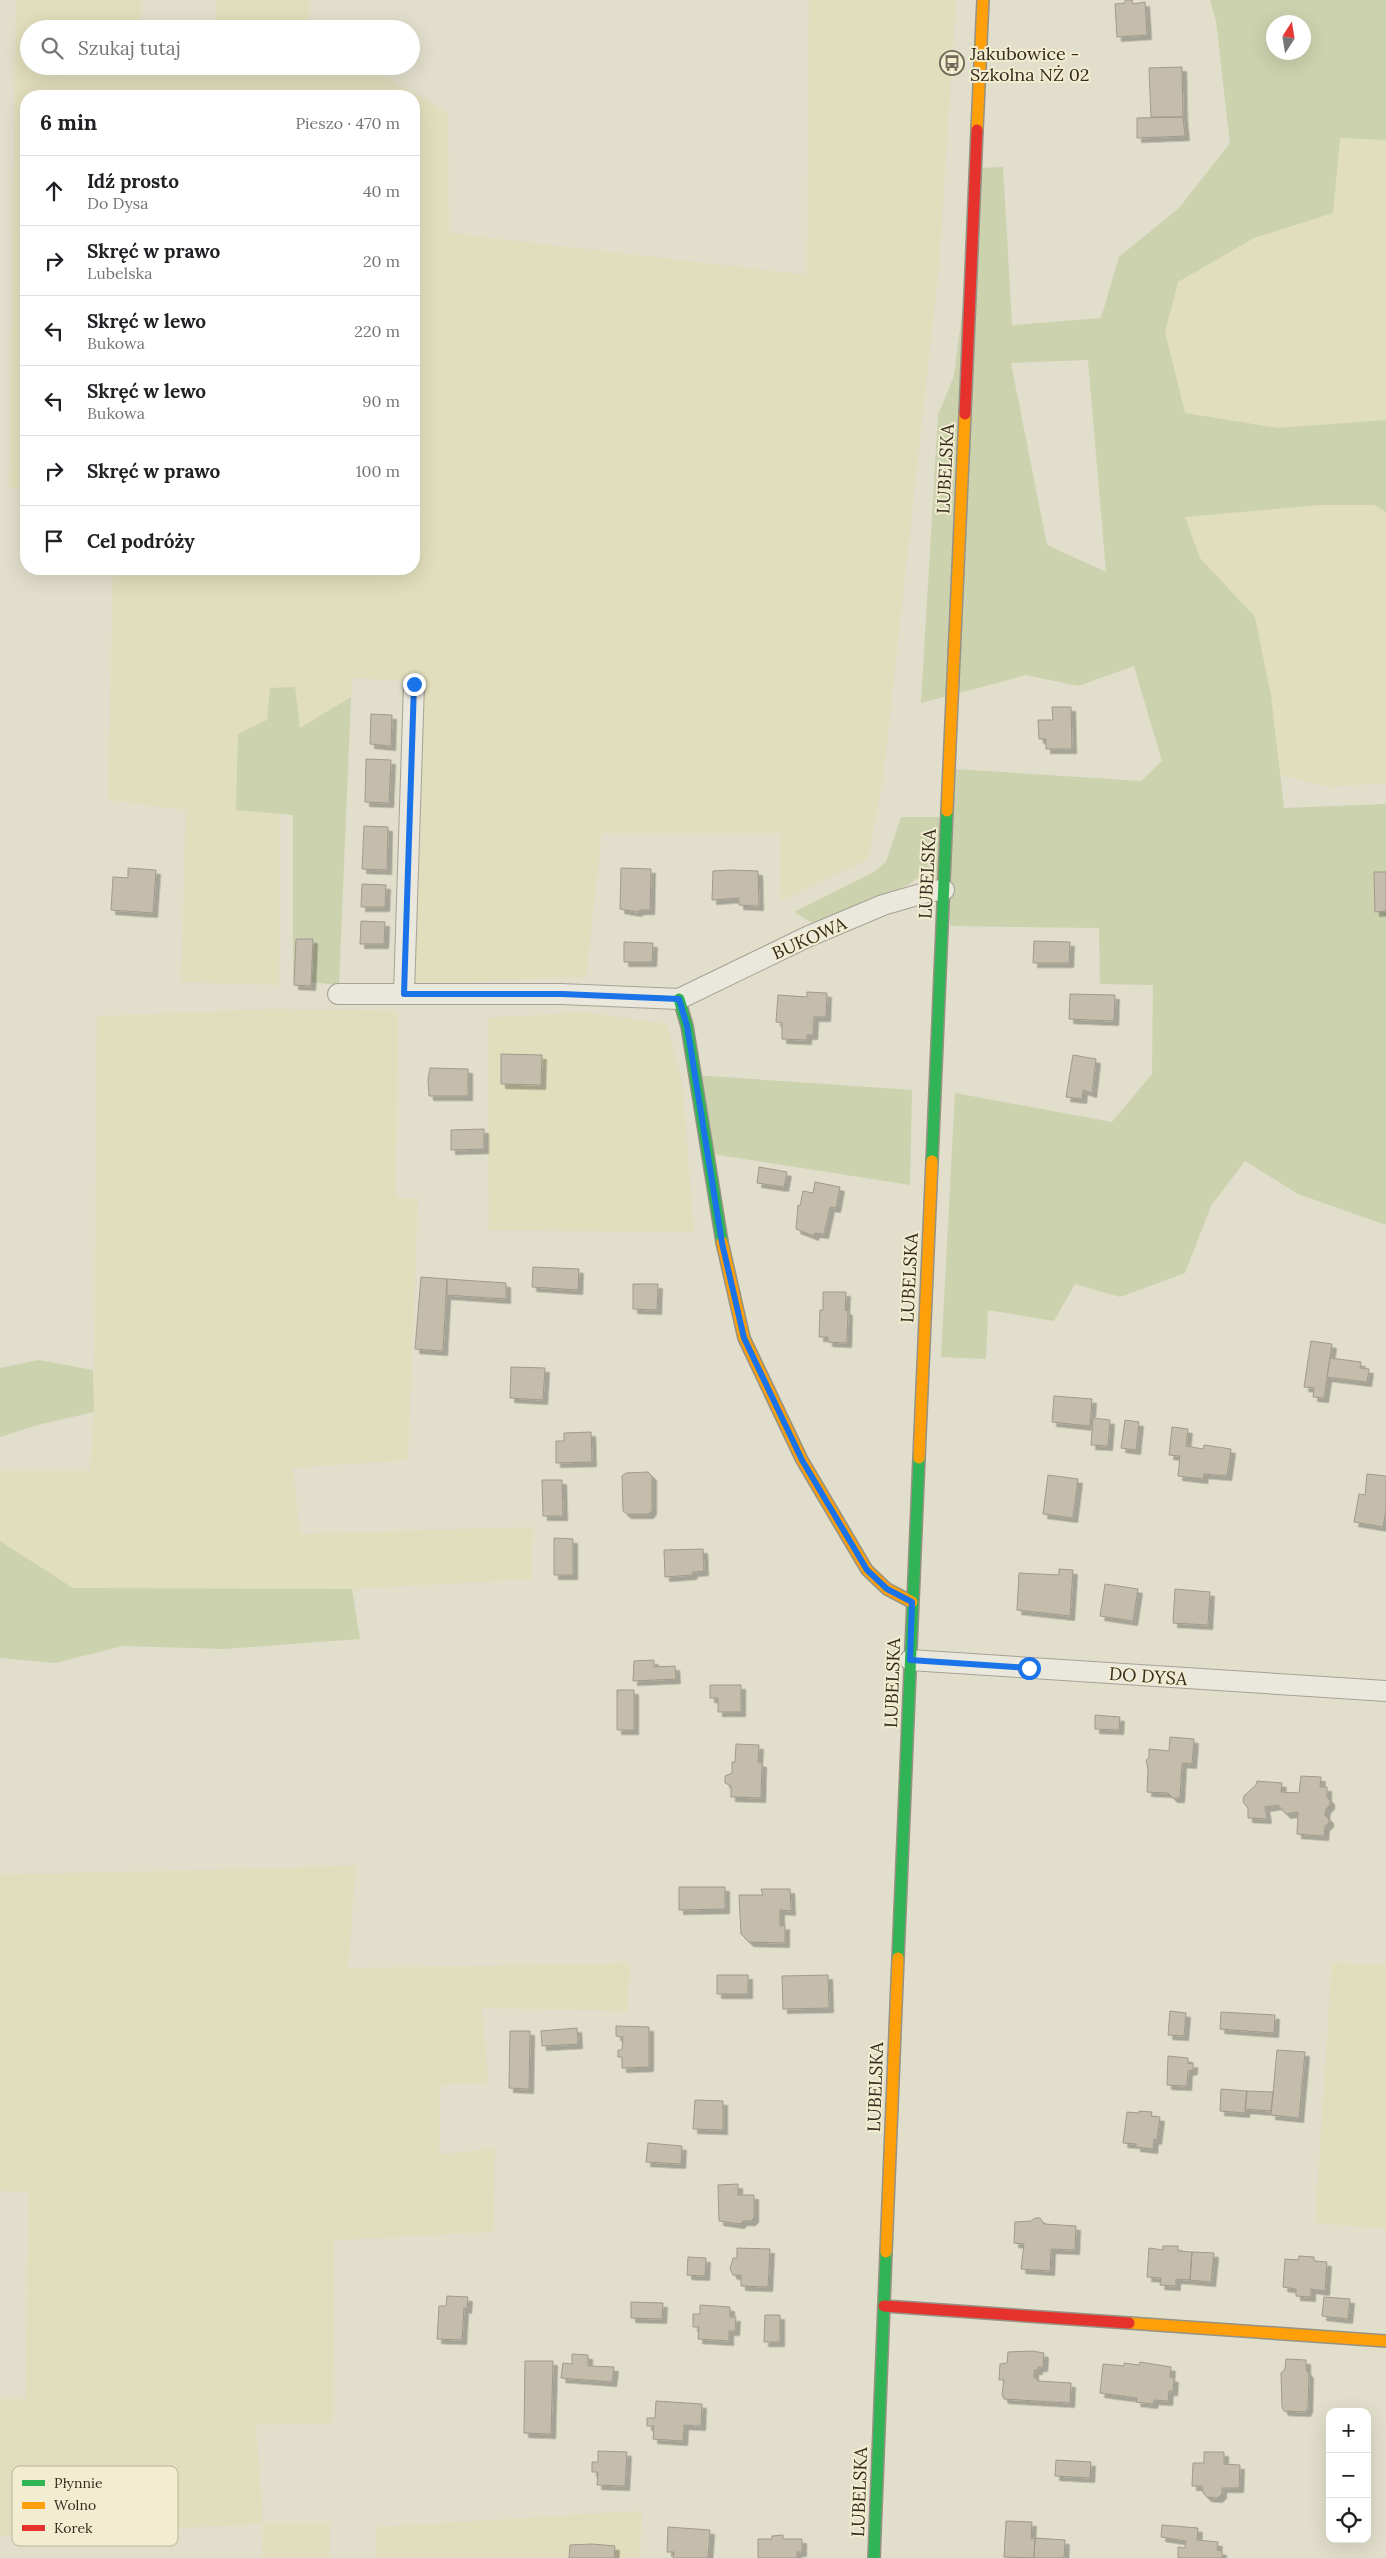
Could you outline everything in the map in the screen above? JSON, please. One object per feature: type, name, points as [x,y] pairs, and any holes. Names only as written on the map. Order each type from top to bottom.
[{"type":"street","name":"LUBELSKA","points":[[874,2558],[912,1602],[983,0]]},
{"type":"street","points":[[404,994],[414,684]]},
{"type":"street","name":"BUKOWA","points":[[338,994],[562,994],[679,999],[807,937],[883,904],[931,891],[944,890]]},
{"type":"street","points":[[679,999],[687,1026],[722,1243],[744,1338],[802,1460],[867,1570],[887,1589],[912,1602]]},
{"type":"street","name":"DO DYSA","points":[[910,1660],[1386,1691]]},
{"type":"street","points":[[884,2306],[1386,2341]]},
{"type":"shaded area","points":[[16,0],[141,0],[141,20],[20,20],[20,75],[381,75],[408,90],[20,90],[20,488],[9,488]]},
{"type":"shaded area","points":[[216,0],[309,0],[309,20],[216,20]]},
{"type":"shaded area","points":[[809,0],[956,0],[939,266],[883,778],[868,859],[781,901],[780,833],[602,833],[586,977],[410,984],[421,681],[352,678],[351,697],[300,728],[270,688],[267,720],[236,809],[280,813],[279,985],[181,982],[186,810],[108,800],[113,575],[420,575],[420,97],[448,112],[449,233],[807,275]]},
{"type":"shaded area","points":[[1340,138],[1386,140],[1386,420],[1278,428],[1185,413],[1165,332],[1177,282],[1254,238],[1333,213]]},
{"type":"shaded area","points":[[1321,505],[1374,505],[1386,512],[1386,783],[1329,787],[1280,775],[1271,696],[1255,617],[1200,558],[1185,517]]},
{"type":"shaded area","points":[[274,1009],[398,1011],[396,1198],[418,1198],[408,1460],[293,1468],[300,1534],[533,1527],[532,1579],[352,1589],[73,1588],[0,1541],[0,1471],[90,1471],[94,1412],[97,1016]]},
{"type":"shaded area","points":[[583,1012],[667,1024],[682,1081],[694,1232],[489,1230],[488,1018]]},
{"type":"shaded area","points":[[356,1866],[348,1968],[630,1963],[627,2011],[482,2008],[488,2083],[440,2085],[439,2155],[495,2148],[493,2232],[334,2240],[333,2423],[256,2425],[263,2523],[330,2523],[330,2558],[262,2558],[263,2524],[178,2528],[178,2466],[12,2466],[12,2535],[0,2536],[0,2399],[26,2399],[28,2192],[0,2191],[0,1875]]},
{"type":"shaded area","points":[[1332,1963],[1386,1964],[1386,2229],[1315,2223]]},
{"type":"shaded area","points":[[642,2511],[640,2558],[376,2558],[377,2527]]},
{"type":"green space","points":[[1210,0],[1386,0],[1386,140],[1340,138],[1333,213],[1254,238],[1178,282],[1165,332],[1185,413],[1278,428],[1386,420],[1386,512],[1374,505],[1321,505],[1185,517],[1200,558],[1255,617],[1271,696],[1284,808],[1386,804],[1386,1225],[1298,1194],[1245,1161],[1211,1206],[1185,1273],[1120,1297],[1075,1284],[1054,1321],[988,1310],[986,1359],[941,1357],[955,1093],[1112,1122],[1152,1074],[1153,985],[1100,984],[1099,928],[951,926],[932,868],[908,885],[816,925],[794,912],[874,872],[886,862],[901,817],[951,817],[954,769],[1141,781],[1162,761],[1134,666],[1078,686],[1026,675],[921,703],[938,415],[954,376],[980,168],[1003,167],[1012,325],[1101,318],[1119,257],[1179,208],[1230,143],[1216,21]],"holes":[[[1088,360],[1106,572],[1047,545],[1011,363]]]},
{"type":"green space","points":[[295,687],[300,728],[351,697],[339,985],[293,980],[293,815],[236,810],[238,734],[267,720],[270,688]]},
{"type":"green space","points":[[694,1075],[912,1090],[910,1185],[706,1153]]},
{"type":"green space","points":[[39,1360],[93,1370],[94,1412],[41,1424],[0,1437],[0,1368]]},
{"type":"green space","points":[[0,1541],[73,1588],[352,1589],[360,1639],[224,1649],[123,1646],[55,1663],[0,1658]]},
{"type":"building","points":[[1125,0],[1132,0],[1133,4],[1145,2],[1147,35],[1117,37],[1115,4],[1125,3]]},
{"type":"building","points":[[1182,67],[1183,117],[1151,117],[1149,68]]},
{"type":"building","points":[[1183,117],[1185,136],[1137,138],[1137,118]]},
{"type":"building","points":[[1052,707],[1071,707],[1072,749],[1046,749],[1046,739],[1039,739],[1038,720],[1053,720]]},
{"type":"building","points":[[371,714],[392,715],[391,746],[370,744]]},
{"type":"building","points":[[366,759],[391,760],[389,803],[365,802]]},
{"type":"building","points":[[364,826],[388,827],[387,870],[362,869]]},
{"type":"building","points":[[128,868],[156,870],[153,913],[111,910],[113,877],[128,878]]},
{"type":"building","points":[[621,868],[651,869],[650,910],[640,910],[637,912],[620,909]]},
{"type":"building","points":[[713,871],[758,871],[759,906],[739,905],[739,898],[712,900]]},
{"type":"building","points":[[1374,872],[1386,872],[1386,911],[1375,912]]},
{"type":"building","points":[[362,884],[386,885],[385,907],[361,907]]},
{"type":"building","points":[[361,921],[385,922],[384,944],[360,944]]},
{"type":"building","points":[[296,939],[313,939],[311,986],[294,985]]},
{"type":"building","points":[[1034,941],[1070,942],[1069,963],[1033,963]]},
{"type":"building","points":[[624,942],[653,943],[652,962],[624,962]]},
{"type":"building","points":[[807,992],[827,993],[826,1017],[814,1017],[813,1035],[807,1035],[807,1040],[782,1039],[782,1023],[776,1022],[778,995],[807,997]]},
{"type":"building","points":[[1070,994],[1115,995],[1114,1021],[1069,1019]]},
{"type":"building","points":[[501,1054],[542,1055],[541,1085],[501,1084]]},
{"type":"building","points":[[1073,1055],[1096,1059],[1092,1093],[1083,1090],[1082,1099],[1066,1097]]},
{"type":"building","points":[[430,1068],[468,1069],[468,1096],[429,1096],[428,1080]]},
{"type":"building","points":[[484,1129],[484,1149],[451,1150],[451,1130]]},
{"type":"building","points":[[759,1167],[787,1172],[784,1187],[757,1183]]},
{"type":"building","points":[[815,1182],[840,1187],[836,1208],[830,1207],[824,1234],[815,1233],[814,1236],[796,1229],[798,1205],[800,1206],[803,1191],[813,1193]]},
{"type":"building","points":[[533,1267],[579,1269],[578,1290],[532,1287]]},
{"type":"building","points":[[421,1277],[447,1279],[443,1351],[415,1349]]},
{"type":"building","points":[[447,1279],[506,1283],[506,1299],[447,1295]]},
{"type":"building","points":[[633,1284],[658,1284],[657,1310],[633,1309]]},
{"type":"building","points":[[823,1292],[846,1292],[845,1310],[848,1311],[847,1343],[828,1342],[828,1337],[819,1337],[820,1310],[823,1310]]},
{"type":"building","points":[[1311,1341],[1332,1344],[1324,1398],[1313,1397],[1314,1388],[1304,1387]]},
{"type":"building","points":[[1330,1358],[1361,1362],[1360,1368],[1369,1369],[1367,1382],[1327,1377]]},
{"type":"building","points":[[511,1367],[545,1368],[543,1400],[510,1398]]},
{"type":"building","points":[[1054,1396],[1092,1399],[1090,1426],[1052,1422]]},
{"type":"building","points":[[1093,1418],[1110,1420],[1108,1446],[1091,1445]]},
{"type":"building","points":[[1125,1420],[1139,1422],[1136,1450],[1121,1448]]},
{"type":"building","points":[[1172,1427],[1188,1429],[1186,1446],[1203,1449],[1204,1445],[1231,1449],[1227,1476],[1204,1474],[1203,1479],[1178,1476],[1180,1456],[1169,1455]]},
{"type":"building","points":[[591,1432],[592,1462],[556,1463],[556,1441],[564,1441],[564,1433]]},
{"type":"building","points":[[648,1472],[652,1476],[652,1510],[649,1514],[627,1514],[623,1511],[622,1476],[626,1473]]},
{"type":"building","points":[[1367,1474],[1386,1476],[1386,1509],[1383,1527],[1354,1522],[1359,1494],[1365,1495]]},
{"type":"building","points":[[1048,1475],[1078,1479],[1073,1518],[1043,1514]]},
{"type":"building","points":[[542,1480],[562,1480],[563,1516],[543,1516]]},
{"type":"building","points":[[554,1538],[573,1539],[573,1575],[554,1575]]},
{"type":"building","points":[[703,1549],[704,1571],[693,1572],[692,1575],[665,1577],[664,1550]]},
{"type":"building","points":[[1059,1569],[1073,1570],[1070,1616],[1017,1610],[1019,1573],[1059,1575]]},
{"type":"building","points":[[1105,1584],[1138,1589],[1133,1621],[1100,1616]]},
{"type":"building","points":[[1175,1589],[1210,1592],[1208,1625],[1173,1623]]},
{"type":"building","points":[[654,1660],[654,1667],[675,1666],[676,1679],[633,1681],[634,1661]]},
{"type":"building","points":[[710,1685],[741,1685],[741,1712],[718,1712],[718,1698],[710,1698]]},
{"type":"building","points":[[617,1690],[634,1690],[634,1730],[617,1730]]},
{"type":"building","points":[[1095,1715],[1120,1717],[1119,1730],[1095,1729]]},
{"type":"building","points":[[1170,1737],[1194,1739],[1192,1764],[1182,1763],[1180,1798],[1173,1798],[1168,1793],[1147,1792],[1148,1769],[1146,1760],[1149,1758],[1149,1749],[1169,1751]]},
{"type":"building","points":[[736,1744],[759,1745],[758,1762],[762,1763],[761,1798],[731,1797],[731,1786],[725,1783],[725,1776],[732,1773],[732,1762],[735,1762]]},
{"type":"building","points":[[1301,1776],[1321,1777],[1320,1787],[1327,1787],[1327,1797],[1330,1800],[1330,1805],[1326,1809],[1325,1815],[1329,1819],[1329,1823],[1325,1826],[1324,1836],[1297,1834],[1298,1812],[1286,1814],[1278,1805],[1265,1807],[1267,1819],[1248,1818],[1248,1808],[1243,1802],[1244,1796],[1256,1785],[1257,1781],[1282,1783],[1281,1792],[1299,1793]]},
{"type":"building","points":[[679,1887],[725,1887],[725,1909],[679,1910]]},
{"type":"building","points":[[761,1889],[790,1889],[791,1911],[780,1910],[780,1926],[785,1925],[785,1943],[749,1942],[741,1934],[739,1895],[763,1895]]},
{"type":"building","points":[[717,1975],[748,1975],[748,1994],[717,1994]]},
{"type":"building","points":[[828,1975],[829,2008],[783,2009],[782,1976]]},
{"type":"building","points":[[1170,2011],[1186,2013],[1184,2036],[1168,2035]]},
{"type":"building","points":[[1221,2012],[1275,2015],[1274,2033],[1220,2029]]},
{"type":"building","points":[[616,2026],[649,2027],[649,2067],[622,2068],[622,2057],[618,2057],[618,2050],[622,2050],[623,2037],[616,2036]]},
{"type":"building","points":[[577,2028],[578,2044],[542,2046],[541,2031]]},
{"type":"building","points":[[510,2031],[530,2031],[529,2089],[509,2088]]},
{"type":"building","points":[[1277,2050],[1305,2052],[1299,2118],[1271,2115]]},
{"type":"building","points":[[1168,2056],[1188,2058],[1188,2064],[1193,2063],[1193,2070],[1188,2071],[1187,2086],[1167,2085]]},
{"type":"building","points":[[1221,2089],[1247,2091],[1245,2113],[1220,2111]]},
{"type":"building","points":[[1247,2091],[1273,2092],[1271,2111],[1245,2109]]},
{"type":"building","points":[[695,2100],[723,2101],[723,2130],[693,2129]]},
{"type":"building","points":[[1139,2111],[1152,2112],[1151,2116],[1160,2117],[1157,2140],[1154,2139],[1153,2149],[1136,2147],[1136,2144],[1123,2143],[1127,2112],[1139,2113]]},
{"type":"building","points":[[648,2143],[682,2146],[681,2164],[646,2162]]},
{"type":"building","points":[[738,2184],[738,2195],[754,2195],[754,2218],[751,2221],[743,2221],[740,2224],[719,2221],[718,2185]]},
{"type":"building","points":[[1035,2218],[1040,2218],[1044,2224],[1076,2226],[1075,2250],[1051,2249],[1050,2271],[1021,2269],[1024,2244],[1014,2243],[1015,2222],[1031,2221]]},
{"type":"building","points":[[1163,2246],[1178,2246],[1178,2251],[1192,2252],[1190,2280],[1176,2279],[1176,2286],[1160,2285],[1161,2278],[1147,2277],[1149,2248],[1163,2250]]},
{"type":"building","points":[[737,2248],[770,2249],[768,2287],[741,2286],[741,2275],[733,2275],[730,2269],[733,2258],[737,2258]]},
{"type":"building","points":[[1192,2252],[1214,2253],[1211,2282],[1190,2280]]},
{"type":"building","points":[[1299,2256],[1314,2257],[1314,2261],[1327,2262],[1325,2291],[1311,2289],[1311,2297],[1296,2296],[1296,2289],[1283,2287],[1285,2259],[1298,2260]]},
{"type":"building","points":[[688,2257],[706,2258],[705,2276],[687,2275]]},
{"type":"building","points":[[447,2296],[468,2297],[467,2309],[464,2308],[462,2340],[437,2339],[439,2306],[446,2306]]},
{"type":"building","points":[[1324,2297],[1350,2299],[1348,2319],[1322,2316]]},
{"type":"building","points":[[631,2302],[663,2303],[662,2319],[631,2318]]},
{"type":"building","points":[[700,2305],[730,2307],[730,2317],[736,2317],[735,2331],[729,2331],[729,2341],[698,2339],[699,2327],[693,2327],[693,2314],[700,2314]]},
{"type":"building","points":[[765,2315],[780,2315],[780,2342],[764,2342]]},
{"type":"building","points":[[1032,2351],[1044,2353],[1043,2367],[1038,2367],[1038,2370],[1034,2370],[1034,2378],[1037,2378],[1038,2381],[1071,2383],[1070,2403],[1004,2399],[1002,2394],[1004,2380],[999,2380],[1000,2364],[1007,2363],[1008,2352]]},
{"type":"building","points":[[572,2354],[588,2355],[588,2366],[614,2367],[612,2382],[561,2378],[563,2363],[572,2364]]},
{"type":"building","points":[[1286,2359],[1306,2360],[1306,2370],[1309,2374],[1308,2408],[1306,2412],[1284,2411],[1282,2407],[1281,2373],[1285,2369]]},
{"type":"building","points":[[525,2361],[553,2361],[551,2434],[524,2433]]},
{"type":"building","points":[[1140,2362],[1171,2367],[1170,2377],[1174,2378],[1173,2391],[1169,2391],[1168,2401],[1154,2400],[1153,2404],[1136,2402],[1137,2398],[1100,2393],[1103,2364],[1124,2366],[1124,2363],[1139,2365]]},
{"type":"building","points":[[656,2401],[702,2404],[701,2426],[684,2425],[683,2441],[653,2439],[654,2426],[647,2426],[647,2418],[655,2418]]},
{"type":"building","points":[[598,2451],[627,2452],[625,2486],[597,2485],[598,2472],[592,2472],[592,2462],[598,2462]]},
{"type":"building","points":[[1204,2452],[1224,2452],[1224,2464],[1240,2465],[1239,2488],[1222,2488],[1222,2494],[1218,2498],[1207,2497],[1203,2493],[1202,2486],[1192,2486],[1193,2463],[1204,2463]]},
{"type":"building","points":[[1056,2460],[1091,2462],[1090,2478],[1055,2476]]},
{"type":"building","points":[[1006,2521],[1032,2522],[1031,2539],[1035,2538],[1034,2558],[1004,2557]]},
{"type":"building","points":[[1162,2525],[1198,2528],[1197,2540],[1218,2542],[1217,2550],[1222,2551],[1222,2558],[1178,2558],[1178,2547],[1185,2548],[1186,2541],[1161,2537]]},
{"type":"building","points":[[668,2527],[710,2530],[708,2558],[673,2558],[674,2552],[667,2552]]},
{"type":"building","points":[[783,2535],[783,2539],[802,2539],[802,2552],[797,2552],[797,2558],[758,2558],[758,2539],[772,2539],[772,2536]]},
{"type":"building","points":[[1035,2538],[1065,2540],[1064,2558],[1034,2558]]},
{"type":"building","points":[[570,2545],[615,2546],[614,2558],[569,2558]]},
{"type":"traffic: fast","points":[[932,1161],[947,811]]},
{"type":"traffic: fast","points":[[679,999],[687,1026],[722,1242]]},
{"type":"traffic: fast","points":[[898,1958],[919,1458]]},
{"type":"traffic: fast","points":[[874,2558],[886,2252]]},
{"type":"traffic: slow","points":[[977,130],[983,0]]},
{"type":"traffic: slow","points":[[947,811],[965,414]]},
{"type":"traffic: slow","points":[[919,1458],[932,1161]]},
{"type":"traffic: slow","points":[[722,1242],[744,1338],[802,1460],[867,1570],[887,1589],[912,1602]]},
{"type":"traffic: slow","points":[[886,2252],[898,1958]]},
{"type":"traffic: slow","points":[[1129,2323],[1386,2341]]},
{"type":"traffic: jam","points":[[965,414],[977,130]]},
{"type":"traffic: jam","points":[[884,2306],[1129,2323]]},
{"type":"place","name":"Jakubowice - Szkolna NŻ 02","points":[[952,63]]},
{"type":"route","points":[[414,684],[404,994],[562,994],[679,999],[687,1026],[722,1243],[744,1338],[802,1460],[867,1570],[887,1589],[900,1598],[912,1602],[910,1660],[1029,1668]]}]
